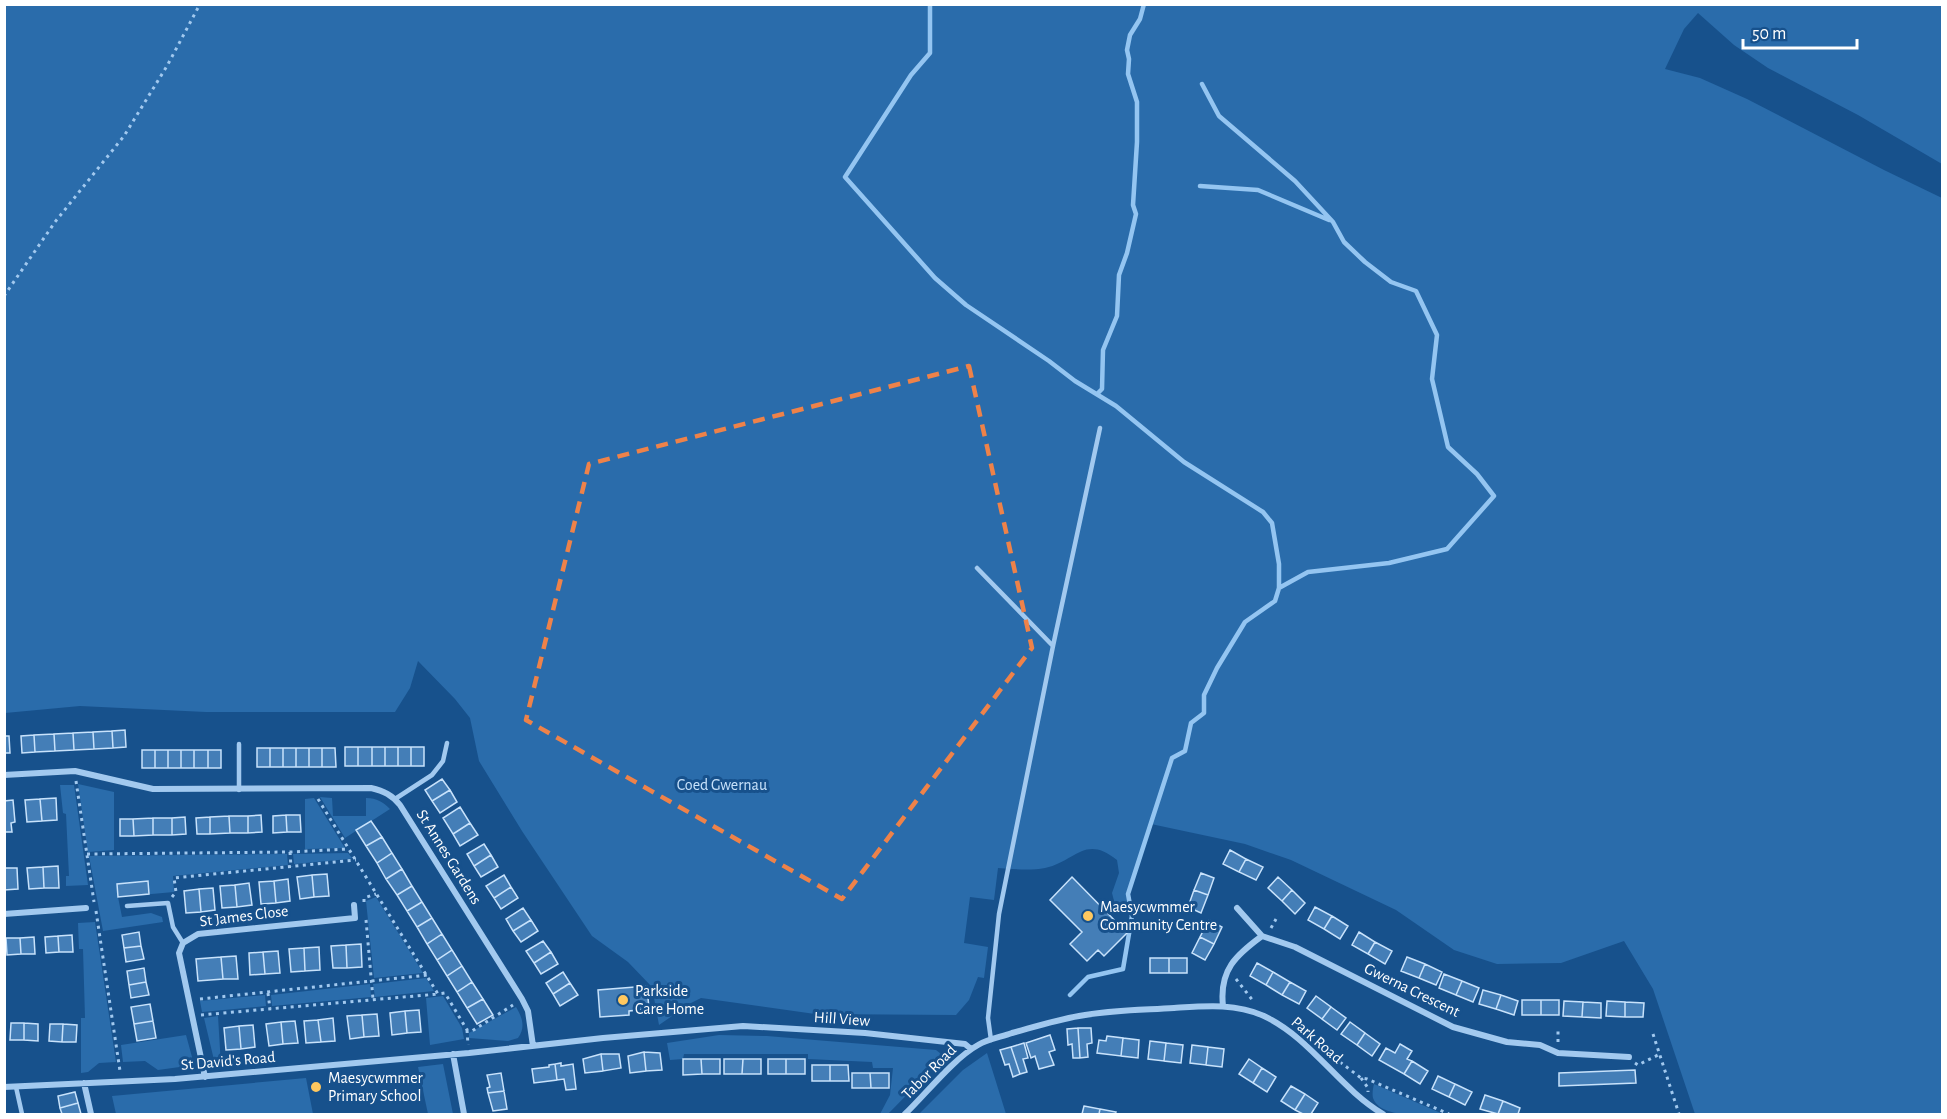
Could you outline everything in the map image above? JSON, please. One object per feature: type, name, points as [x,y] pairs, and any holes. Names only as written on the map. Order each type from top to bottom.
[{"type":"street","name":"St Annes Gardens","points":[[4,775],[75,771],[153,789],[372,788],[385,791],[395,799],[522,999],[528,1011],[533,1046]]},
{"type":"street","name":"St James Close","points":[[205,1077],[179,953],[183,943],[198,934],[356,918],[354,905]]},
{"type":"street","points":[[4,914],[86,908]]},
{"type":"street","name":"Gwerna Crescent","points":[[1237,908],[1262,936],[1295,947],[1453,1027],[1507,1042],[1540,1046],[1558,1053],[1629,1057]]},
{"type":"street","points":[[971,1049],[991,1040],[1080,1016],[1137,1010],[1223,1006],[1223,983],[1230,964],[1241,951],[1262,936]]},
{"type":"street","name":"Park Road","points":[[1223,1006],[1246,1009],[1283,1027],[1372,1107],[1383,1114]]},
{"type":"street","name":"Hill View","points":[[453,1054],[743,1026],[865,1033],[965,1044],[971,1049]]},
{"type":"street","name":"Tabor Road","points":[[905,1114],[971,1049]]},
{"type":"street","points":[[453,1054],[464,1114]]},
{"type":"street","name":"St David's Road","points":[[4,1087],[205,1077],[453,1054]]},
{"type":"street","points":[[84,1083],[91,1114]]},
{"type":"lane","points":[[991,1040],[988,1018],[999,914],[1100,428]]},
{"type":"lane","points":[[977,568],[1053,646]]},
{"type":"lane","points":[[395,799],[432,775],[443,761],[447,743]]},
{"type":"lane","points":[[239,744],[239,790]]},
{"type":"lane","points":[[127,906],[168,903],[173,927],[183,943]]},
{"type":"lane","points":[[16,1087],[21,1114]]},
{"type":"path","points":[[4,296],[55,222],[124,136],[167,66],[200,4]]},
{"type":"path","points":[[75,771],[119,1063]]},
{"type":"path","points":[[316,788],[316,796],[438,994]]},
{"type":"path","points":[[87,854],[290,852],[349,849]]},
{"type":"path","points":[[290,852],[291,867]]},
{"type":"path","points":[[168,903],[176,892],[174,878],[356,860]]},
{"type":"path","points":[[365,908],[364,898],[376,894]]},
{"type":"path","points":[[366,917],[373,999]]},
{"type":"path","points":[[1233,974],[1255,1003]]},
{"type":"path","points":[[190,1000],[428,975]]},
{"type":"path","points":[[268,992],[270,1009]]},
{"type":"path","points":[[193,1016],[445,993],[467,1030],[467,1040]]},
{"type":"path","points":[[467,1030],[472,1031],[522,999]]},
{"type":"path","points":[[1653,1034],[1679,1114]]},
{"type":"path","points":[[1638,1065],[1660,1054]]},
{"type":"path","points":[[1338,1060],[1361,1078],[1449,1114]]},
{"type":"highlighted area","points":[[969,366],[1032,648],[842,899],[526,720],[589,464]]},
{"type":"green space","name":"Coed Gwernau","points":[[5,5],[1942,5],[1942,164],[1858,115],[1768,68],[1734,45],[1698,13],[1684,29],[1665,69],[1700,78],[1747,99],[1942,198],[1942,1114],[1695,1114],[1653,989],[1624,941],[1561,963],[1497,964],[1454,950],[1396,910],[1291,860],[1245,844],[1151,824],[1128,894],[1131,908],[1116,909],[1112,893],[1119,873],[1117,860],[1097,849],[1088,849],[1045,868],[1027,870],[998,868],[994,900],[970,897],[964,943],[988,947],[984,978],[978,977],[969,1000],[956,1015],[815,1014],[701,998],[659,1025],[652,987],[628,962],[592,936],[522,831],[479,761],[470,718],[418,661],[410,688],[395,712],[206,712],[80,706],[5,713]]},
{"type":"green space","points":[[78,784],[114,792],[114,850],[88,852]]},
{"type":"green space","points":[[60,785],[74,785],[88,885],[66,886],[66,876],[69,876],[66,814],[63,813]]},
{"type":"green space","points":[[320,797],[332,798],[333,816],[366,816],[366,798],[380,801],[390,809],[345,838]]},
{"type":"green space","points":[[314,798],[345,848],[305,849],[305,799]]},
{"type":"green space","points":[[348,853],[352,858],[294,864],[293,854]]},
{"type":"green space","points":[[287,854],[288,865],[173,876],[174,892],[118,897],[122,917],[151,913],[162,917],[163,922],[103,931],[89,856]]},
{"type":"green space","points":[[376,897],[423,973],[374,978],[366,901]]},
{"type":"green space","points":[[95,922],[116,1062],[99,1063],[88,1072],[81,1073],[81,1018],[85,1018],[83,949],[79,949],[78,923]]},
{"type":"green space","points":[[426,978],[434,991],[375,997],[373,984]]},
{"type":"green space","points":[[370,984],[371,997],[272,1006],[271,995]]},
{"type":"green space","points":[[265,995],[266,1006],[202,1012],[200,1001]]},
{"type":"green space","points":[[443,996],[462,1028],[464,1039],[430,1045],[426,998]]},
{"type":"green space","points":[[516,1007],[522,1022],[522,1030],[518,1038],[508,1041],[469,1038],[469,1033]]},
{"type":"green space","points":[[218,1016],[221,1066],[215,1064],[204,1018]]},
{"type":"green space","points":[[186,1035],[192,1057],[191,1063],[187,1066],[158,1070],[145,1061],[123,1062],[121,1045]]},
{"type":"green space","points":[[719,1035],[767,1036],[936,1050],[941,1054],[939,1062],[888,1114],[880,1114],[890,1095],[893,1068],[873,1068],[872,1062],[808,1059],[808,1054],[684,1054],[683,1059],[670,1060],[667,1043]]},
{"type":"green space","points":[[987,1053],[1006,1114],[919,1114],[963,1070]]},
{"type":"green space","points":[[443,1064],[453,1114],[428,1114],[418,1067]]},
{"type":"green space","points":[[306,1078],[313,1114],[116,1114],[112,1096]]},
{"type":"green space","points":[[1374,1084],[1443,1114],[1404,1114],[1384,1110],[1373,1098]]},
{"type":"building","points":[[125,730],[126,747],[113,748],[112,731]]},
{"type":"building","points":[[112,731],[113,748],[94,749],[93,732]]},
{"type":"building","points":[[93,732],[94,749],[74,750],[73,733]]},
{"type":"building","points":[[73,733],[74,750],[55,751],[54,734]]},
{"type":"building","points":[[54,734],[55,751],[35,752],[34,735]]},
{"type":"building","points":[[34,735],[35,752],[22,753],[21,736]]},
{"type":"building","points":[[4,736],[9,736],[10,753],[4,753]]},
{"type":"building","points":[[345,747],[358,747],[358,766],[345,766]]},
{"type":"building","points":[[358,747],[372,747],[372,766],[358,766]]},
{"type":"building","points":[[372,747],[385,747],[385,766],[372,766]]},
{"type":"building","points":[[385,747],[398,747],[398,766],[385,766]]},
{"type":"building","points":[[398,747],[411,747],[411,766],[398,766]]},
{"type":"building","points":[[411,747],[424,747],[424,766],[411,766]]},
{"type":"building","points":[[257,748],[270,748],[270,767],[257,767]]},
{"type":"building","points":[[270,748],[283,748],[283,767],[270,767]]},
{"type":"building","points":[[283,748],[296,748],[296,767],[283,767]]},
{"type":"building","points":[[296,748],[309,748],[309,767],[296,767]]},
{"type":"building","points":[[309,748],[322,748],[322,767],[309,767]]},
{"type":"building","points":[[322,748],[335,748],[336,767],[322,767]]},
{"type":"building","points":[[142,750],[155,750],[155,768],[142,768]]},
{"type":"building","points":[[155,750],[168,750],[168,768],[155,768]]},
{"type":"building","points":[[168,750],[181,750],[181,768],[168,768]]},
{"type":"building","points":[[181,750],[194,750],[194,768],[181,768]]},
{"type":"building","points":[[194,750],[208,750],[208,768],[194,768]]},
{"type":"building","points":[[208,750],[221,750],[221,768],[208,768]]},
{"type":"building","points":[[442,779],[450,790],[432,801],[425,790]]},
{"type":"building","points":[[450,790],[457,802],[440,813],[432,801]]},
{"type":"building","points":[[56,798],[57,820],[42,821],[40,799]]},
{"type":"building","points":[[40,799],[42,821],[27,822],[25,800]]},
{"type":"building","points":[[13,800],[15,822],[11,823],[12,832],[4,832],[4,801]]},
{"type":"building","points":[[460,807],[470,823],[453,834],[443,818]]},
{"type":"building","points":[[261,815],[262,832],[248,833],[248,816]]},
{"type":"building","points":[[286,815],[300,815],[301,832],[287,832]]},
{"type":"building","points":[[286,815],[287,832],[273,833],[273,816]]},
{"type":"building","points":[[229,816],[248,816],[248,833],[230,833]]},
{"type":"building","points":[[229,816],[230,833],[210,834],[210,817]]},
{"type":"building","points":[[185,817],[186,834],[172,835],[172,818]]},
{"type":"building","points":[[210,817],[210,834],[197,834],[196,818]]},
{"type":"building","points":[[153,818],[172,818],[172,835],[153,835]]},
{"type":"building","points":[[153,818],[153,835],[134,836],[133,819]]},
{"type":"building","points":[[120,819],[133,819],[134,836],[120,836]]},
{"type":"building","points":[[371,821],[382,837],[366,846],[356,830]]},
{"type":"building","points":[[470,823],[478,835],[460,846],[453,834]]},
{"type":"building","points":[[382,837],[392,853],[377,863],[366,846]]},
{"type":"building","points":[[484,844],[491,855],[474,866],[467,854]]},
{"type":"building","points":[[1230,850],[1246,859],[1239,872],[1223,864]]},
{"type":"building","points":[[392,853],[402,869],[386,879],[377,863]]},
{"type":"building","points":[[491,855],[498,867],[481,877],[474,866]]},
{"type":"building","points":[[1246,859],[1263,867],[1256,880],[1239,872]]},
{"type":"building","points":[[58,866],[59,888],[44,888],[43,867]]},
{"type":"building","points":[[43,867],[44,888],[29,889],[27,868]]},
{"type":"building","points":[[4,868],[17,868],[18,889],[4,890]]},
{"type":"building","points":[[402,869],[412,886],[397,895],[386,879]]},
{"type":"building","points":[[1201,873],[1214,878],[1208,895],[1194,890]]},
{"type":"building","points":[[327,874],[329,896],[314,897],[312,875]]},
{"type":"building","points":[[312,875],[314,897],[300,899],[297,877]]},
{"type":"building","points":[[504,875],[511,887],[494,898],[486,886]]},
{"type":"building","name":"Maesycwmmer Community Centre","points":[[1072,877],[1127,933],[1104,956],[1098,950],[1087,961],[1070,944],[1082,932],[1050,900]]},
{"type":"building","points":[[1278,877],[1292,890],[1282,901],[1268,888]]},
{"type":"building","points":[[288,879],[290,901],[276,903],[274,881]]},
{"type":"building","points":[[148,881],[149,894],[118,897],[117,884]]},
{"type":"building","points":[[274,881],[276,903],[261,904],[259,882]]},
{"type":"building","points":[[249,883],[252,905],[237,907],[235,885]]},
{"type":"building","points":[[235,885],[237,907],[222,908],[220,886]]},
{"type":"building","points":[[412,886],[422,902],[407,911],[397,895]]},
{"type":"building","points":[[511,887],[518,898],[501,909],[494,898]]},
{"type":"building","points":[[213,888],[215,910],[201,912],[199,889]]},
{"type":"building","points":[[199,889],[201,912],[186,913],[184,891]]},
{"type":"building","points":[[1194,890],[1208,895],[1201,913],[1188,907]]},
{"type":"building","points":[[1292,890],[1305,903],[1295,914],[1282,901]]},
{"type":"building","points":[[422,902],[432,918],[417,927],[407,911]]},
{"type":"building","points":[[1315,907],[1332,916],[1324,929],[1308,920]]},
{"type":"building","points":[[523,908],[531,920],[513,931],[506,919]]},
{"type":"building","points":[[1332,916],[1348,926],[1340,939],[1324,929]]},
{"type":"building","points":[[432,918],[442,934],[427,944],[417,927]]},
{"type":"building","points":[[531,920],[538,931],[521,942],[513,931]]},
{"type":"building","points":[[1209,920],[1222,927],[1214,944],[1200,937]]},
{"type":"building","points":[[139,932],[141,946],[124,948],[122,935]]},
{"type":"building","points":[[1359,932],[1375,942],[1368,954],[1352,945]]},
{"type":"building","points":[[442,934],[452,950],[437,960],[427,944]]},
{"type":"building","points":[[72,935],[73,952],[59,952],[58,936]]},
{"type":"building","points":[[58,936],[59,952],[46,953],[45,937]]},
{"type":"building","points":[[34,937],[35,954],[21,954],[20,938]]},
{"type":"building","points":[[1200,937],[1214,944],[1205,960],[1192,953]]},
{"type":"building","points":[[6,938],[20,938],[21,954],[7,955]]},
{"type":"building","points":[[543,941],[551,952],[534,963],[526,951]]},
{"type":"building","points":[[1375,942],[1392,951],[1385,964],[1368,954]]},
{"type":"building","points":[[361,944],[362,967],[347,968],[346,945]]},
{"type":"building","points":[[346,945],[347,968],[333,968],[331,946]]},
{"type":"building","points":[[141,946],[144,959],[126,962],[124,948]]},
{"type":"building","points":[[319,947],[320,970],[305,971],[304,948]]},
{"type":"building","points":[[304,948],[305,971],[291,972],[289,949]]},
{"type":"building","points":[[452,950],[462,966],[447,976],[437,960]]},
{"type":"building","points":[[278,951],[280,973],[265,974],[263,952]]},
{"type":"building","points":[[263,952],[265,974],[250,975],[249,953]]},
{"type":"building","points":[[551,952],[558,964],[541,974],[534,963]]},
{"type":"building","points":[[236,956],[238,979],[223,979],[221,957]]},
{"type":"building","points":[[221,957],[223,979],[198,981],[196,959]]},
{"type":"building","points":[[1407,957],[1425,964],[1419,978],[1401,971]]},
{"type":"building","points":[[1150,958],[1169,958],[1169,973],[1150,973]]},
{"type":"building","points":[[1169,958],[1187,958],[1187,973],[1169,973]]},
{"type":"building","points":[[1257,963],[1273,972],[1266,985],[1250,976]]},
{"type":"building","points":[[1425,964],[1442,972],[1436,985],[1419,978]]},
{"type":"building","points":[[462,966],[472,982],[457,992],[447,976]]},
{"type":"building","points":[[144,968],[146,982],[129,985],[127,971]]},
{"type":"building","points":[[563,972],[570,983],[553,994],[546,983]]},
{"type":"building","points":[[1273,972],[1290,982],[1282,995],[1266,985]]},
{"type":"building","points":[[1444,974],[1462,981],[1456,995],[1439,988]]},
{"type":"building","points":[[1462,981],[1479,988],[1473,1002],[1456,995]]},
{"type":"building","points":[[146,982],[149,995],[131,998],[129,985]]},
{"type":"building","points":[[472,982],[483,999],[467,1008],[457,992]]},
{"type":"building","points":[[1290,982],[1306,991],[1299,1004],[1282,995]]},
{"type":"building","points":[[570,983],[578,995],[560,1006],[553,994]]},
{"type":"building","name":"Parkside Care Home","points":[[647,986],[649,1009],[629,1011],[629,1015],[600,1017],[598,990]]},
{"type":"building","points":[[1483,990],[1501,995],[1496,1009],[1479,1004]]},
{"type":"building","points":[[1501,995],[1518,1001],[1514,1015],[1496,1009]]},
{"type":"building","points":[[1316,996],[1331,1007],[1322,1019],[1307,1008]]},
{"type":"building","points":[[483,999],[493,1015],[477,1024],[467,1008]]},
{"type":"building","points":[[1522,1000],[1541,1000],[1541,1015],[1522,1015]]},
{"type":"building","points":[[1541,1000],[1559,1000],[1559,1015],[1541,1015]]},
{"type":"building","points":[[1564,1001],[1583,1002],[1582,1017],[1563,1016]]},
{"type":"building","points":[[1607,1001],[1625,1002],[1625,1017],[1606,1016]]},
{"type":"building","points":[[1583,1002],[1601,1003],[1601,1018],[1582,1017]]},
{"type":"building","points":[[1625,1002],[1644,1003],[1643,1017],[1625,1017]]},
{"type":"building","points":[[150,1004],[153,1021],[134,1024],[131,1007]]},
{"type":"building","points":[[1331,1007],[1346,1018],[1337,1030],[1322,1019]]},
{"type":"building","points":[[419,1010],[421,1032],[407,1033],[405,1011]]},
{"type":"building","points":[[405,1011],[407,1033],[392,1035],[390,1013]]},
{"type":"building","points":[[377,1014],[379,1036],[364,1037],[362,1015]]},
{"type":"building","points":[[362,1015],[364,1037],[350,1039],[347,1016]]},
{"type":"building","points":[[333,1018],[335,1041],[321,1042],[318,1020]]},
{"type":"building","points":[[318,1020],[321,1042],[306,1043],[304,1021]]},
{"type":"building","points":[[153,1021],[156,1038],[137,1041],[134,1024]]},
{"type":"building","points":[[295,1021],[298,1043],[283,1044],[281,1022]]},
{"type":"building","points":[[281,1022],[283,1044],[269,1046],[266,1024]]},
{"type":"building","points":[[1350,1022],[1365,1033],[1357,1045],[1341,1034]]},
{"type":"building","points":[[11,1023],[24,1023],[24,1040],[10,1040]]},
{"type":"building","points":[[24,1023],[38,1024],[38,1041],[24,1040]]},
{"type":"building","points":[[50,1024],[63,1024],[62,1042],[49,1041]]},
{"type":"building","points":[[63,1024],[77,1025],[76,1042],[62,1042]]},
{"type":"building","points":[[253,1025],[255,1047],[241,1049],[239,1026]]},
{"type":"building","points":[[239,1026],[241,1049],[226,1050],[224,1028]]},
{"type":"building","points":[[1078,1028],[1091,1028],[1092,1043],[1087,1044],[1088,1057],[1080,1058]]},
{"type":"building","points":[[1078,1028],[1080,1058],[1073,1058],[1072,1044],[1068,1045],[1067,1029]]},
{"type":"building","points":[[1365,1033],[1380,1044],[1372,1056],[1357,1045]]},
{"type":"building","points":[[1050,1035],[1055,1050],[1049,1052],[1054,1065],[1039,1069],[1035,1056],[1031,1058],[1026,1043]]},
{"type":"building","points":[[1107,1036],[1123,1038],[1121,1056],[1097,1053],[1099,1040],[1106,1041]]},
{"type":"building","points":[[1123,1038],[1139,1040],[1138,1058],[1121,1056]]},
{"type":"building","points":[[1150,1041],[1166,1043],[1164,1061],[1148,1059]]},
{"type":"building","points":[[1024,1043],[1028,1058],[1023,1059],[1027,1072],[1020,1074],[1011,1047]]},
{"type":"building","points":[[1166,1043],[1183,1045],[1181,1063],[1164,1061]]},
{"type":"building","points":[[1400,1044],[1412,1051],[1407,1059],[1412,1061],[1404,1074],[1379,1060],[1386,1048],[1395,1053]]},
{"type":"building","points":[[1192,1045],[1208,1047],[1206,1065],[1190,1063]]},
{"type":"building","points":[[1011,1047],[1020,1074],[1013,1077],[1009,1064],[1005,1065],[1000,1050]]},
{"type":"building","points":[[1208,1047],[1224,1049],[1222,1067],[1206,1065]]},
{"type":"building","points":[[644,1052],[646,1071],[630,1073],[628,1056]]},
{"type":"building","points":[[644,1052],[660,1053],[662,1070],[646,1071]]},
{"type":"building","points":[[601,1054],[603,1071],[585,1073],[583,1059]]},
{"type":"building","points":[[601,1054],[619,1054],[621,1068],[603,1071]]},
{"type":"building","points":[[683,1059],[701,1059],[702,1074],[683,1075]]},
{"type":"building","points":[[701,1059],[720,1059],[720,1074],[702,1074]]},
{"type":"building","points":[[724,1059],[743,1059],[742,1074],[724,1074]]},
{"type":"building","points":[[743,1059],[761,1059],[761,1074],[742,1074]]},
{"type":"building","points":[[768,1059],[786,1059],[786,1074],[768,1074]]},
{"type":"building","points":[[786,1059],[805,1059],[805,1074],[786,1074]]},
{"type":"building","points":[[1249,1059],[1262,1068],[1253,1083],[1239,1074]]},
{"type":"building","points":[[1412,1061],[1428,1071],[1420,1084],[1404,1074]]},
{"type":"building","points":[[561,1063],[561,1066],[573,1064],[576,1089],[566,1090],[564,1079],[557,1080],[555,1064]]},
{"type":"building","points":[[555,1064],[557,1080],[534,1083],[532,1069]]},
{"type":"building","points":[[812,1065],[830,1065],[830,1081],[812,1081]]},
{"type":"building","points":[[830,1065],[848,1065],[849,1081],[830,1081]]},
{"type":"building","points":[[1262,1068],[1276,1077],[1267,1092],[1253,1083]]},
{"type":"building","points":[[1635,1070],[1636,1083],[1559,1086],[1559,1073]]},
{"type":"building","points":[[501,1073],[504,1091],[488,1093],[487,1088],[490,1087],[487,1075]]},
{"type":"building","points":[[852,1073],[870,1073],[871,1088],[852,1088]]},
{"type":"building","points":[[870,1073],[889,1073],[889,1088],[871,1088]]},
{"type":"building","points":[[1438,1076],[1455,1084],[1449,1097],[1432,1089]]},
{"type":"building","points":[[1455,1084],[1472,1092],[1465,1105],[1449,1097]]},
{"type":"building","points":[[1291,1086],[1305,1094],[1295,1110],[1281,1101]]},
{"type":"building","points":[[504,1091],[507,1109],[493,1111],[488,1093]]},
{"type":"building","points":[[75,1092],[78,1103],[60,1108],[58,1096]]},
{"type":"building","points":[[1305,1094],[1318,1103],[1311,1114],[1303,1114],[1295,1110]]},
{"type":"building","points":[[1485,1095],[1503,1101],[1498,1114],[1480,1109]]},
{"type":"building","points":[[1503,1101],[1520,1108],[1518,1114],[1498,1114]]},
{"type":"building","points":[[78,1103],[81,1114],[62,1114],[60,1108]]},
{"type":"building","points":[[1084,1106],[1100,1109],[1099,1114],[1082,1114]]},
{"type":"building","points":[[1100,1109],[1116,1112],[1115,1114],[1099,1114]]},
{"type":"waterway","points":[[930,4],[930,53],[911,75],[845,177],[935,278],[966,305],[1075,381],[1116,406],[1184,462],[1263,512],[1272,523],[1279,564],[1279,588],[1275,601],[1245,622],[1217,668],[1204,695],[1204,713],[1191,723],[1185,751],[1172,758],[1128,894],[1132,916],[1123,969],[1088,977],[1070,995]]},
{"type":"waterway","points":[[1097,394],[1102,389],[1103,350],[1117,316],[1119,275],[1127,253],[1136,214],[1133,205],[1137,102],[1128,74],[1127,50],[1130,35],[1140,19],[1144,4]]},
{"type":"waterway","points":[[1202,84],[1219,116],[1295,181],[1333,222],[1344,242],[1391,282],[1416,291],[1437,335],[1432,379],[1448,447],[1477,474],[1494,496],[1447,549],[1389,563],[1308,572],[1279,588]]},
{"type":"waterway","points":[[1200,186],[1258,190],[1329,220]]},
{"type":"place","name":"Maesycwmmer Community Centre","points":[[1088,916]]},
{"type":"place","name":"Parkside Care Home","points":[[623,1000]]},
{"type":"place","name":"Maesycwmmer Primary School","points":[[316,1087]]}]
